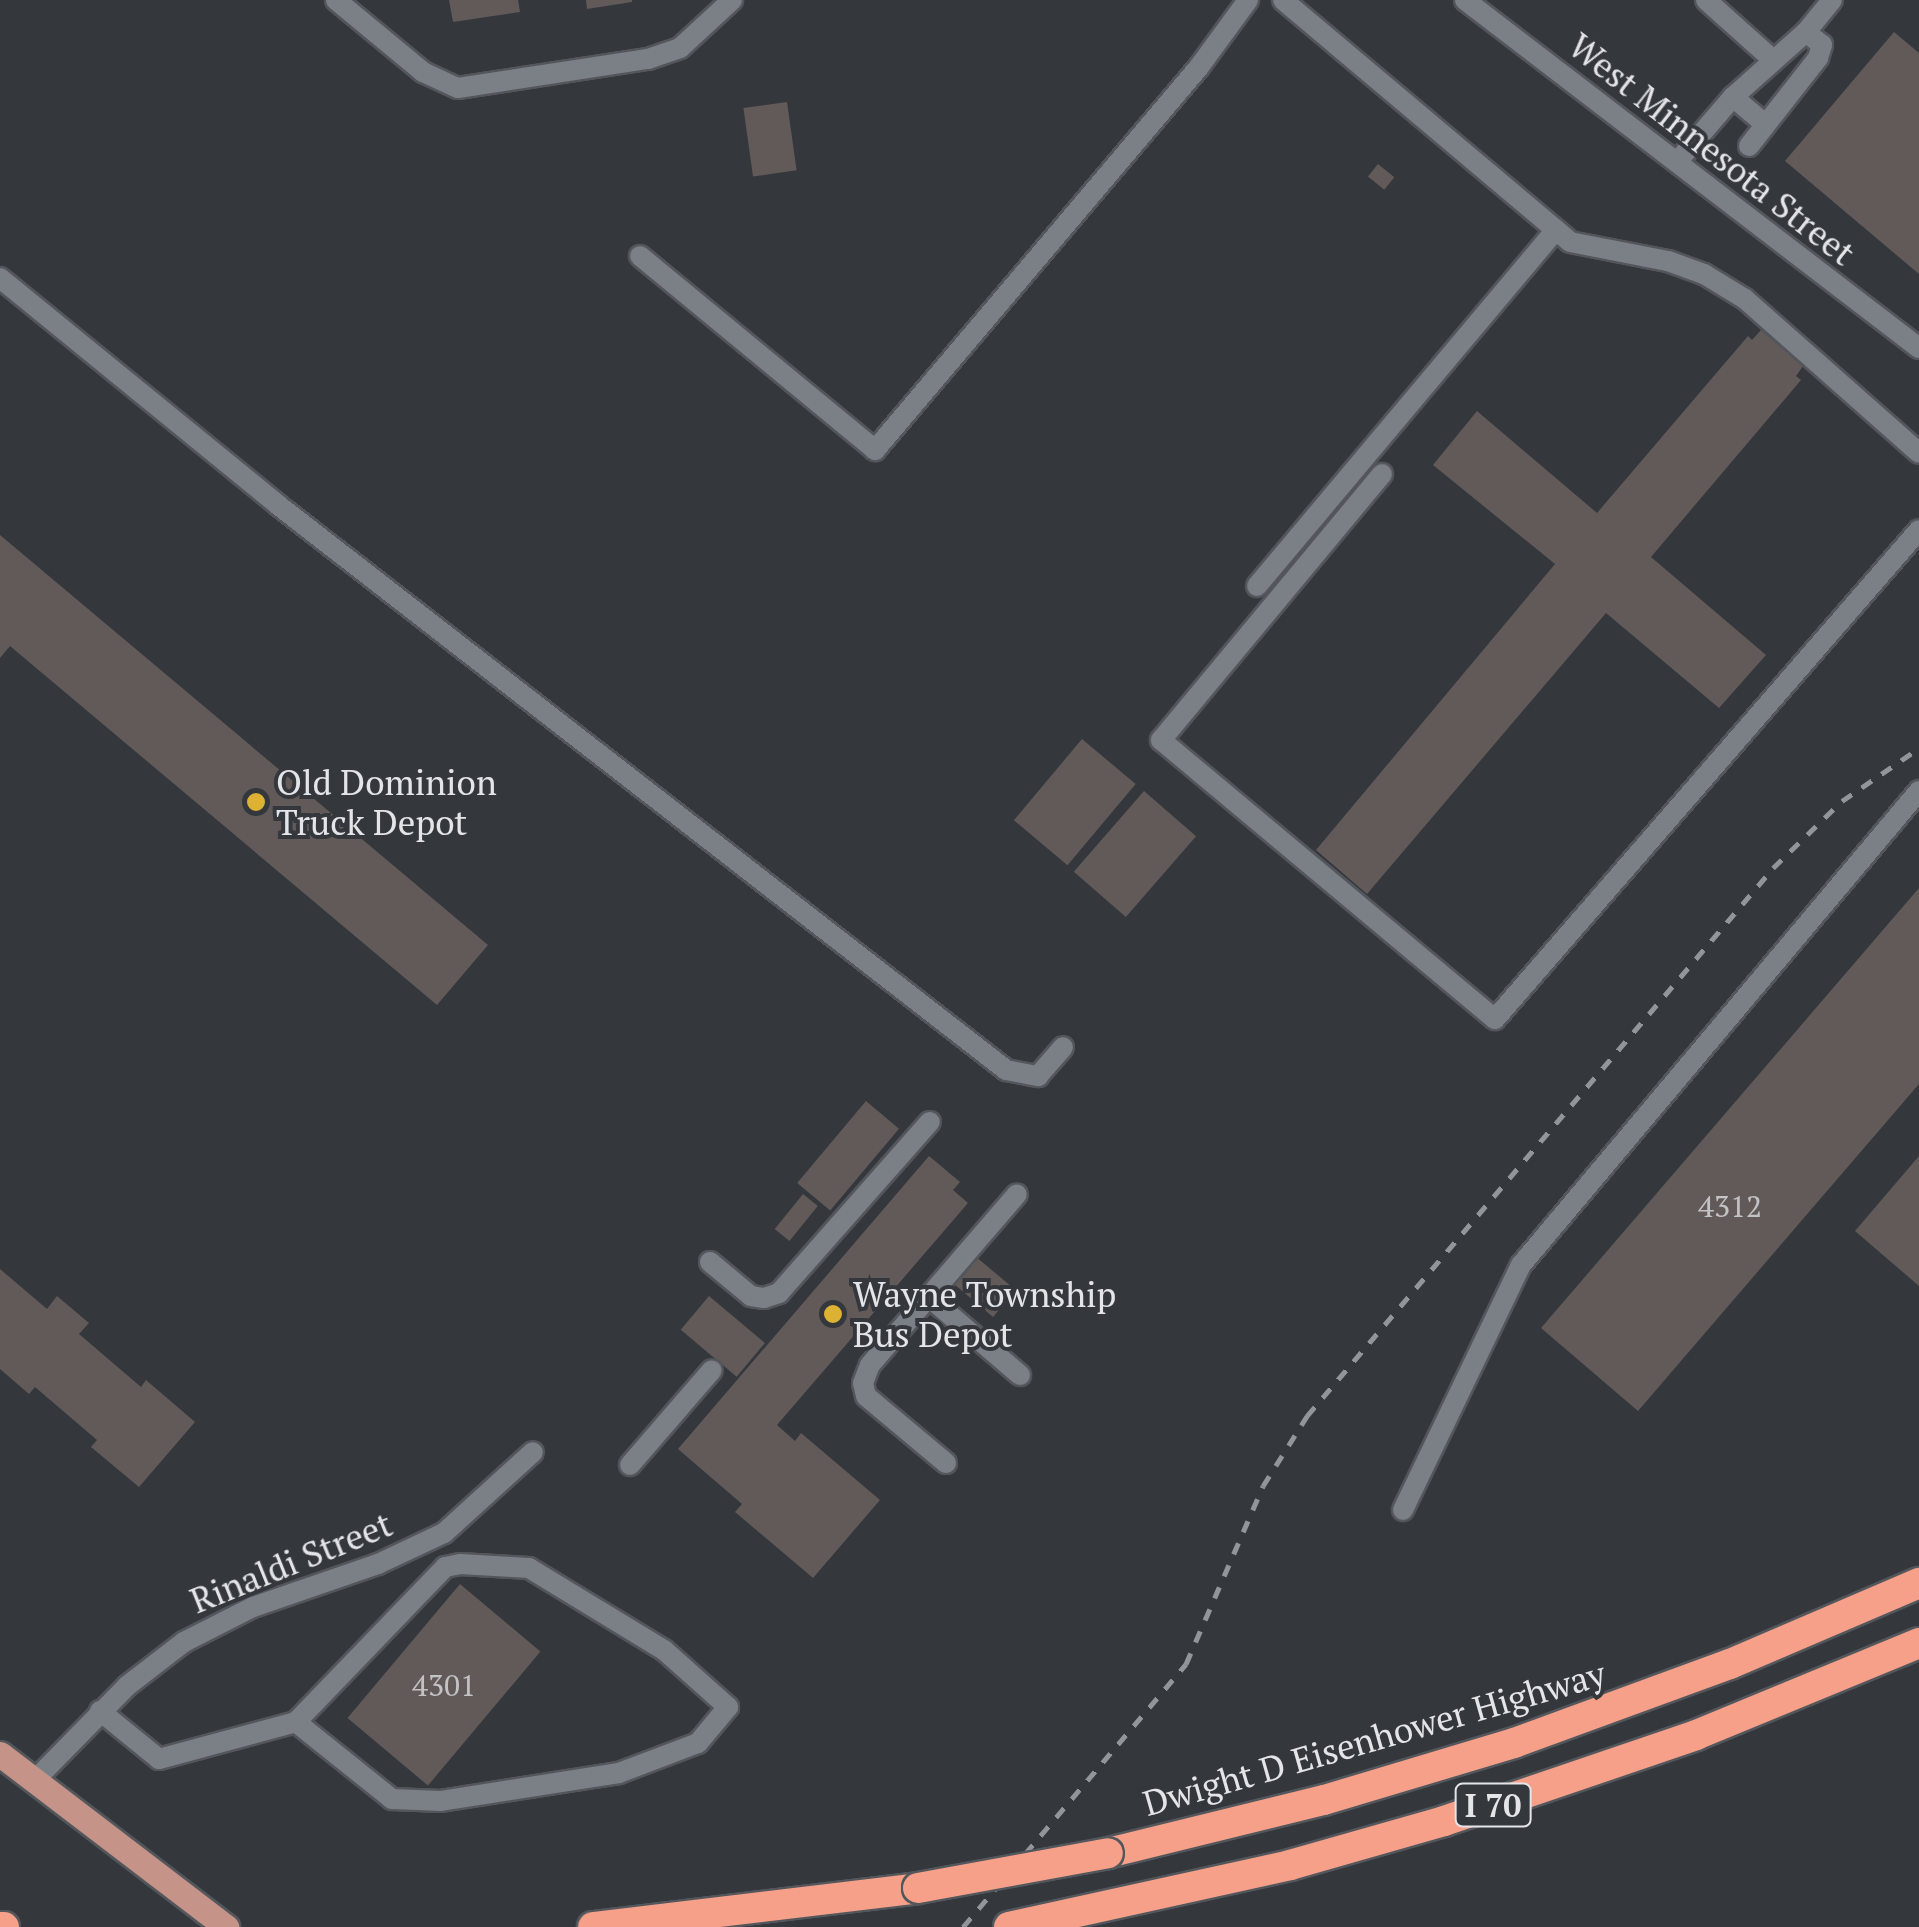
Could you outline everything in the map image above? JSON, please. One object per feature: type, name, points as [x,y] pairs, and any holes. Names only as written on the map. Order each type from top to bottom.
[{"type":"highway","name":"Dwight D Eisenhower Highway","points":[[593,1927],[918,1888],[1108,1853],[1324,1800],[1514,1743],[1730,1664],[1919,1584]]},
{"type":"highway","name":"I 70","points":[[1009,1927],[1290,1865],[1554,1786],[1712,1729],[1919,1643]]},
{"type":"main road","points":[[0,1754],[226,1927]]},
{"type":"street","points":[[336,0],[424,72],[458,88],[648,59],[680,48],[732,0]]},
{"type":"street","points":[[640,256],[875,450],[1174,97],[1248,0]]},
{"type":"street","points":[[1283,0],[1570,242],[1668,261],[1704,274],[1745,299],[1919,453]]},
{"type":"street","name":"West Minnesota Street","points":[[1465,0],[1919,348]]},
{"type":"street","points":[[1706,0],[1773,60]]},
{"type":"street","points":[[1677,162],[1733,97],[1806,32],[1832,0]]},
{"type":"street","points":[[1749,146],[1818,58],[1822,45],[1806,32]]},
{"type":"street","points":[[1733,97],[1766,124]]},
{"type":"street","points":[[1257,586],[1556,230]]},
{"type":"street","points":[[0,278],[278,505],[1006,1070],[1038,1076],[1064,1047]]},
{"type":"street","points":[[1382,474],[1161,740],[1495,1019],[1919,530]]},
{"type":"street","points":[[1403,1510],[1521,1265],[1919,791]]},
{"type":"street","points":[[710,1262],[751,1296],[764,1298],[779,1292],[930,1122]]},
{"type":"street","points":[[946,1464],[866,1396],[863,1383],[870,1365],[1017,1194]]},
{"type":"street","points":[[929,1297],[1020,1376]]},
{"type":"street","points":[[630,1465],[712,1370]]},
{"type":"street","name":"Rinaldi Street","points":[[34,1780],[100,1711],[154,1663],[206,1628],[252,1607],[378,1564],[434,1538],[488,1496],[533,1452]]},
{"type":"street","points":[[434,1538],[445,1567]]},
{"type":"street","points":[[100,1711],[159,1759],[296,1722],[445,1567],[529,1568],[664,1650],[728,1707],[698,1744],[619,1773],[440,1801],[392,1799],[296,1722]]},
{"type":"building","points":[[449,0],[518,0],[520,12],[453,22]]},
{"type":"building","points":[[586,0],[632,0],[632,2],[587,9]]},
{"type":"building","points":[[1894,32],[1919,53],[1919,274],[1785,161]]},
{"type":"building","points":[[787,102],[797,170],[753,176],[743,108]]},
{"type":"building","points":[[1378,164],[1394,177],[1384,190],[1368,176]]},
{"type":"building","points":[[1761,330],[1803,366],[1796,376],[1801,380],[1651,557],[1766,655],[1719,708],[1606,613],[1367,894],[1316,850],[1555,564],[1433,465],[1477,411],[1597,513],[1748,336],[1752,340]]},
{"type":"building","name":"Old Dominion Truck Depot","points":[[0,535],[488,945],[437,1005],[10,646],[0,658]]},
{"type":"building","points":[[1082,739],[1136,784],[1067,865],[1014,820]]},
{"type":"building","points":[[1144,791],[1196,836],[1126,917],[1074,872]]},
{"type":"building","points":[[1919,888],[1919,1084],[1638,1411],[1541,1328]]},
{"type":"building","points":[[866,1101],[899,1129],[830,1211],[797,1183]]},
{"type":"building","name":"Wayne Township Bus Depot","points":[[929,1156],[960,1182],[953,1190],[968,1203],[777,1425],[795,1441],[801,1433],[880,1500],[813,1578],[735,1512],[742,1504],[678,1449]]},
{"type":"building","points":[[1919,1156],[1919,1286],[1855,1231]]},
{"type":"building","points":[[803,1194],[818,1206],[789,1241],[775,1229]]},
{"type":"building","points":[[975,1256],[1016,1290],[993,1317],[953,1283]]},
{"type":"building","points":[[0,1269],[47,1309],[57,1296],[89,1323],[79,1334],[141,1387],[146,1380],[195,1422],[139,1487],[91,1447],[97,1440],[35,1387],[29,1394],[0,1369]]},
{"type":"building","points":[[709,1296],[765,1343],[737,1377],[681,1330]]},
{"type":"building","points":[[460,1584],[540,1651],[428,1786],[348,1718]]},
{"type":"railway","points":[[963,1927],[1186,1664],[1263,1486],[1307,1416],[1773,868],[1842,801],[1919,748]]},
{"type":"place","name":"Old Dominion Truck Depot","points":[[256,802]]},
{"type":"place","name":"Wayne Township Bus Depot","points":[[833,1314]]}]
